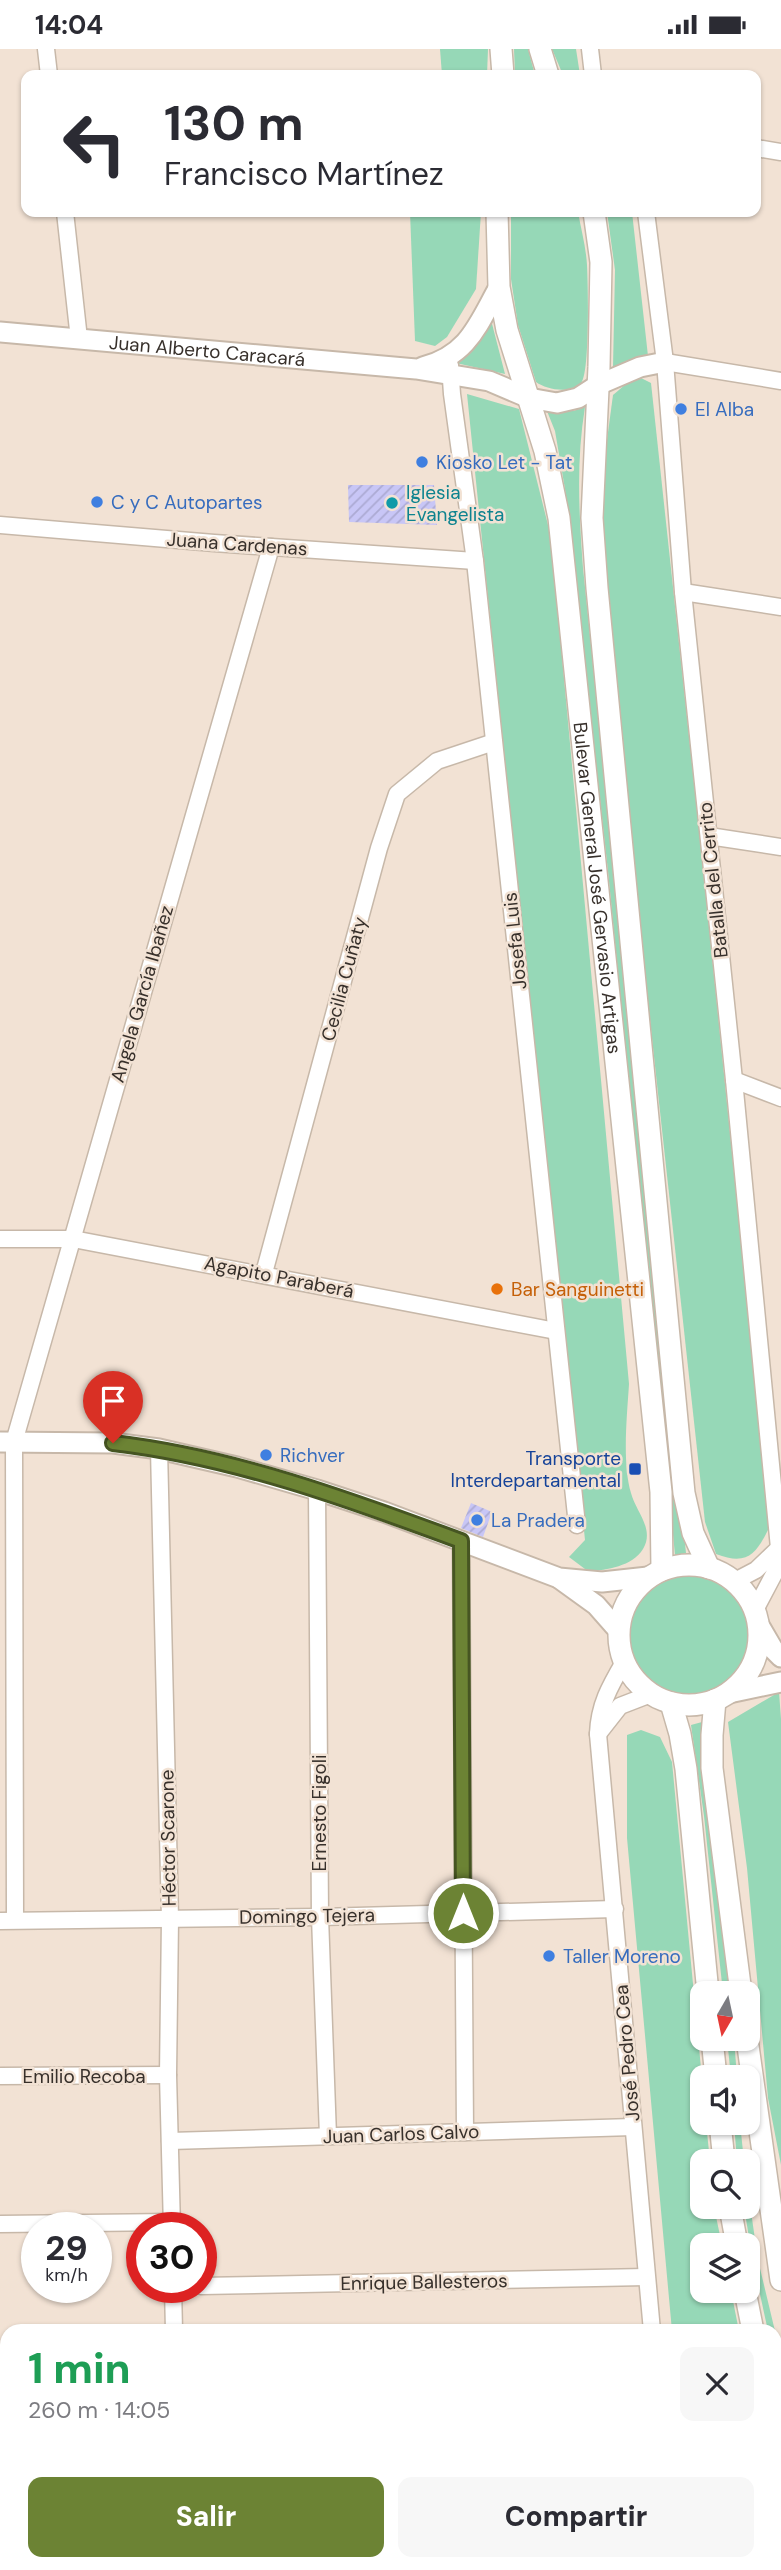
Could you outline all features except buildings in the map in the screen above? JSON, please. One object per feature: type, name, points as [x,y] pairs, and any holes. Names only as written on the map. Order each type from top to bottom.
[{"type":"main road","points":[[501,49],[503,70]]},
{"type":"main road","points":[[540,49],[546,70]]},
{"type":"main road","name":"Bulevar General José Gervasio Artigas","points":[[497,217],[499,287],[507,330],[545,451],[559,518],[573,638],[660,1481],[663,1531],[655,1573]]},
{"type":"main road","name":"Bulevar General José Gervasio Artigas","points":[[595,217],[601,262],[592,518],[597,588],[684,1493],[693,1533],[709,1568]]},
{"type":"main road","points":[[685,1565],[709,1568],[735,1581],[747,1595],[757,1618],[759,1641],[750,1670],[722,1696],[701,1704],[671,1703],[651,1694],[635,1681],[624,1662],[618,1630],[627,1600],[655,1573],[685,1565]]},
{"type":"main road","points":[[722,1696],[712,1735],[712,1768],[739,1981]]},
{"type":"main road","points":[[671,1703],[686,1769],[707,1981]]},
{"type":"main road","points":[[749,2051],[781,2280]]},
{"type":"main road","points":[[747,2303],[751,2324]]},
{"type":"street","points":[[46,49],[48,70]]},
{"type":"street","points":[[590,49],[592,70]]},
{"type":"street","points":[[761,149],[781,152]]},
{"type":"street","points":[[66,217],[79,339]]},
{"type":"street","name":"Batalla del Cerrito","points":[[647,217],[665,362],[683,592],[734,1080],[773,1398],[779,1548]]},
{"type":"street","points":[[499,287],[450,366],[529,398],[546,403],[567,402],[640,367],[665,362],[781,381]]},
{"type":"street","name":"Juan Alberto Caracará","points":[[0,332],[416,369],[450,366]]},
{"type":"street","name":"Josefa Luis","points":[[450,366],[475,561],[577,1525]]},
{"type":"street","name":"Juana Cardenas","points":[[0,525],[475,561]]},
{"type":"street","name":"Angela García Ibañez","points":[[8,1921],[7,1442],[73,1239],[271,547]]},
{"type":"street","points":[[683,592],[781,607]]},
{"type":"street","name":"Cecilia Cuñaty","points":[[264,1273],[397,794],[437,761],[494,742]]},
{"type":"street","points":[[709,836],[781,847]]},
{"type":"street","points":[[734,1080],[781,1098]]},
{"type":"street","name":"Agapito Paraberá","points":[[0,1239],[73,1239],[264,1273],[556,1331]]},
{"type":"street","points":[[7,1442],[113,1443],[159,1449],[237,1467],[317,1490],[559,1578],[602,1582],[655,1573]]},
{"type":"street","name":"Héctor Scarone","points":[[159,1449],[170,1919],[168,2075],[172,2212]]},
{"type":"street","name":"Ernesto Figoli","points":[[317,1490],[320,1917],[328,2136]]},
{"type":"street","points":[[461,1541],[465,2132]]},
{"type":"street","points":[[735,1581],[756,1570],[779,1548]]},
{"type":"street","points":[[779,1548],[774,1574],[757,1618],[773,1649],[781,1657]]},
{"type":"street","points":[[559,1578],[596,1605],[618,1630]]},
{"type":"street","name":"José Pedro Cea","points":[[624,1662],[605,1695],[599,1713],[598,1734],[651,2324]]},
{"type":"street","points":[[722,1696],[781,1682]]},
{"type":"street","points":[[598,1734],[620,1706],[651,1694]]},
{"type":"street","name":"Domingo Tejera","points":[[8,1921],[320,1917],[615,1909]]},
{"type":"street","name":"Emilio Recoba","points":[[0,2076],[168,2075]]},
{"type":"street","name":"Juan Carlos Calvo","points":[[170,2141],[633,2127]]},
{"type":"street","points":[[0,2224],[126,2225]]},
{"type":"street","name":"Enrique Ballesteros","points":[[217,2286],[646,2277]]},
{"type":"street","points":[[173,2303],[174,2324]]},
{"type":"green space","points":[[440,49],[488,49],[487,70],[442,70]]},
{"type":"green space","points":[[514,49],[528,49],[534,70],[515,70]]},
{"type":"green space","points":[[552,49],[576,49],[579,70],[561,70]]},
{"type":"green space","points":[[410,217],[481,217],[476,289],[447,337],[435,346],[415,341]]},
{"type":"green space","points":[[511,217],[579,217],[587,265],[588,307],[586,363],[584,376],[577,386],[565,390],[552,389],[536,382],[518,325],[511,279]]},
{"type":"green space","points":[[608,217],[633,217],[648,356],[613,367],[615,270]]},
{"type":"green space","points":[[490,316],[505,374],[456,363],[479,337]]},
{"type":"green space","points":[[641,378],[651,383],[770,1526],[756,1550],[737,1559],[716,1554],[705,1522],[600,530],[602,477],[613,395],[626,384]]},
{"type":"green space","points":[[467,394],[519,409],[551,537],[629,1384],[626,1439],[628,1481],[647,1534],[643,1549],[632,1560],[619,1566],[589,1572],[569,1557],[585,1540]]},
{"type":"green space","points":[[585,407],[579,467],[583,568],[686,1553],[675,1555],[608,871],[565,489],[555,431],[547,411],[573,411]]},
{"type":"green space","points":[[688,1574],[711,1579],[731,1592],[744,1612],[749,1635],[744,1658],[731,1678],[711,1691],[688,1696],[665,1691],[645,1678],[632,1658],[627,1635],[632,1612],[645,1592],[665,1579]]},
{"type":"green space","points":[[779,1692],[781,2165],[768,2098],[760,1981],[757,1981],[747,1868],[728,1722]]},
{"type":"green space","points":[[702,1722],[729,1981],[722,1981],[691,1725]]},
{"type":"green space","points":[[641,1730],[660,1737],[672,1762],[693,1981],[690,1981],[690,2051],[699,2051],[701,2065],[690,2065],[690,2135],[707,2135],[709,2149],[690,2149],[690,2219],[717,2219],[719,2233],[690,2233],[690,2303],[733,2303],[738,2324],[671,2324],[627,1838],[627,1735]]},
{"type":"green space","points":[[728,2051],[735,2051],[736,2065],[730,2065]]},
{"type":"green space","points":[[735,2135],[741,2135],[743,2149],[736,2149]]},
{"type":"green space","points":[[746,2219],[752,2219],[754,2233],[748,2233]]},
{"type":"green space","points":[[760,2268],[773,2324],[766,2324],[760,2294]]},
{"type":"place","name":"El Alba","points":[[681,409]]},
{"type":"place","name":"Kiosko Let - Tat","points":[[422,462]]},
{"type":"place","name":"C y C Autopartes","points":[[97,502]]},
{"type":"place","name":"Iglesia Evangelista","points":[[392,503]]},
{"type":"place","name":"Bar Sanguinetti","points":[[497,1289]]},
{"type":"place","name":"Richver","points":[[266,1455]]},
{"type":"place","name":"Transporte Interdepartamental","points":[[635,1469]]},
{"type":"place","name":"La Pradera","points":[[477,1520]]},
{"type":"place","name":"Taller Moreno","points":[[549,1956]]},
{"type":"route","points":[[113,1443],[159,1449],[237,1467],[384,1512],[461,1541],[463,1913]]}]
